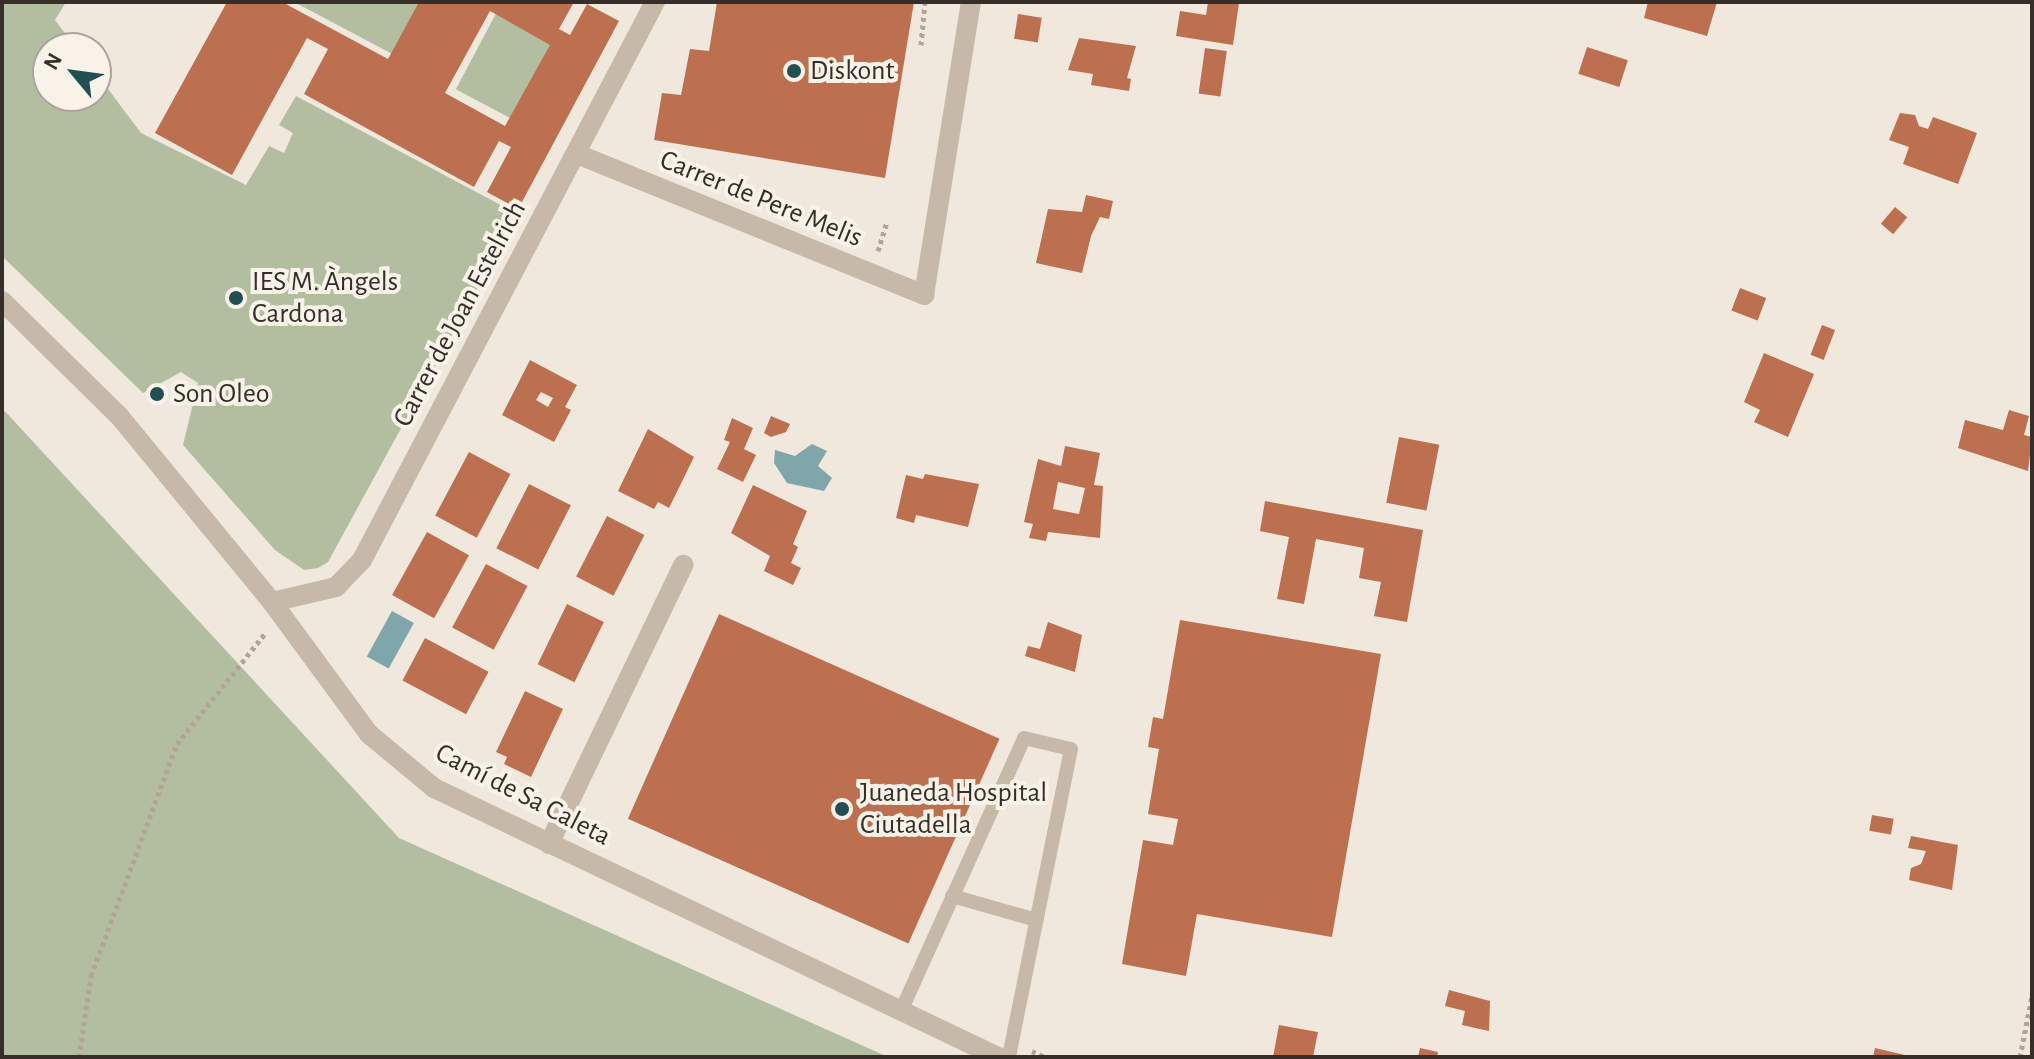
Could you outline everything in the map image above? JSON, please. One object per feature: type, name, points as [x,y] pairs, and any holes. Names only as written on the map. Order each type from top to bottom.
[{"type":"street","name":"Carrer de Joan Estelrich","points":[[272,602],[336,587],[362,560],[655,2]]},
{"type":"street","name":"Carrer de Pere Melis","points":[[577,154],[924,295],[971,2]]},
{"type":"street","name":"Camí de Sa Caleta","points":[[2,301],[120,417],[272,602],[369,734],[434,788],[998,1057]]},
{"type":"street","points":[[549,844],[683,565]]},
{"type":"lane","points":[[901,1011],[1024,738],[1071,749],[1009,1057]]},
{"type":"lane","points":[[952,896],[1037,920]]},
{"type":"path","points":[[921,45],[925,2]]},
{"type":"path","points":[[872,264],[887,222]]},
{"type":"path","points":[[257,620],[275,642]]},
{"type":"path","points":[[79,1057],[91,976],[177,744],[266,631]]},
{"type":"path","points":[[2020,1057],[2032,996]]},
{"type":"path","points":[[1031,1050],[1045,1057]]},
{"type":"green space","name":"IES M. Àngels Cardona","points":[[2,2],[66,2],[55,20],[64,32],[32,32],[32,112],[112,112],[112,94],[141,133],[246,185],[269,146],[284,153],[293,133],[279,125],[296,96],[510,210],[517,201],[523,205],[328,562],[318,568],[304,570],[275,550],[183,445],[198,383],[181,372],[143,393],[2,256]]},
{"type":"green space","points":[[294,2],[428,2],[398,57]]},
{"type":"green space","points":[[499,8],[559,40],[516,121],[456,89]]},
{"type":"green space","points":[[2,408],[399,838],[888,1057],[2,1057]]},
{"type":"water","points":[[812,444],[827,451],[818,466],[832,478],[824,491],[787,483],[774,463],[775,450],[795,456]]},
{"type":"water","points":[[392,611],[414,623],[389,669],[367,656]]},
{"type":"building","points":[[227,2],[282,2],[388,59],[419,2],[574,2],[559,29],[570,35],[587,4],[619,21],[522,202],[514,198],[509,204],[487,192],[511,147],[499,141],[474,187],[304,94],[328,49],[307,38],[232,175],[155,133]],"holes":[[[490,11],[550,45],[505,126],[445,93]]]},
{"type":"building","name":"Diskont","points":[[717,2],[914,2],[885,178],[654,140],[662,93],[681,95],[690,49],[709,51]]},
{"type":"building","points":[[1208,2],[1239,3],[1233,45],[1176,36],[1180,11],[1206,15]]},
{"type":"building","points":[[1648,2],[1717,2],[1707,36],[1644,18]]},
{"type":"building","points":[[1018,14],[1042,18],[1038,42],[1014,39]]},
{"type":"building","points":[[1079,38],[1136,46],[1127,78],[1131,79],[1129,91],[1091,85],[1093,74],[1068,70]]},
{"type":"building","points":[[1587,47],[1628,60],[1619,87],[1578,74]]},
{"type":"building","points":[[1205,48],[1227,51],[1220,97],[1199,94]]},
{"type":"building","points":[[1900,113],[1915,115],[1919,126],[1928,129],[1933,117],[1977,133],[1958,184],[1903,164],[1909,147],[1889,140]]},
{"type":"building","points":[[1086,195],[1113,201],[1109,219],[1100,217],[1091,236],[1082,273],[1036,263],[1048,209],[1082,212]]},
{"type":"building","points":[[1895,207],[1907,217],[1893,234],[1881,224]]},
{"type":"building","points":[[1740,288],[1766,298],[1758,320],[1731,310]]},
{"type":"building","points":[[1822,325],[1835,330],[1824,360],[1811,355]]},
{"type":"building","points":[[1764,353],[1814,374],[1788,437],[1754,422],[1760,410],[1744,402]]},
{"type":"building","points":[[530,360],[577,385],[565,407],[571,410],[554,442],[502,415]],"holes":[[[541,392],[553,398],[548,407],[536,400]]]},
{"type":"building","points":[[2009,410],[2029,416],[2024,435],[2032,437],[2028,471],[1958,448],[1965,420],[2003,430]]},
{"type":"building","points":[[771,416],[790,424],[786,432],[771,437],[764,433]]},
{"type":"building","points":[[732,418],[753,428],[744,449],[756,455],[743,482],[717,469],[730,442],[724,440]]},
{"type":"building","points":[[648,429],[694,457],[669,508],[658,502],[654,509],[618,491]]},
{"type":"building","points":[[1399,437],[1439,445],[1426,511],[1386,503]]},
{"type":"building","points":[[1065,446],[1100,453],[1094,485],[1103,486],[1100,538],[1048,532],[1046,541],[1029,538],[1033,524],[1024,522],[1038,459],[1061,466]],"holes":[[[1058,482],[1085,488],[1079,514],[1053,509]]]},
{"type":"building","points":[[469,452],[510,474],[477,538],[435,516]]},
{"type":"building","points":[[925,474],[979,484],[968,527],[916,515],[914,523],[896,518],[906,475],[923,479]]},
{"type":"building","points":[[529,484],[571,505],[538,569],[496,548]]},
{"type":"building","points":[[753,485],[807,511],[793,544],[798,547],[791,563],[801,568],[793,585],[764,571],[770,556],[731,533]]},
{"type":"building","points":[[1265,501],[1423,530],[1407,622],[1374,616],[1381,582],[1359,578],[1364,548],[1316,539],[1304,604],[1277,599],[1289,537],[1260,531]]},
{"type":"building","points":[[607,516],[644,535],[614,596],[576,577]]},
{"type":"building","points":[[427,532],[469,555],[434,618],[392,595]]},
{"type":"building","points":[[486,564],[527,586],[494,650],[452,628]]},
{"type":"building","points":[[567,604],[604,622],[574,682],[538,664]]},
{"type":"building","points":[[719,614],[999,739],[908,944],[628,819]]},
{"type":"building","points":[[1180,620],[1381,654],[1332,937],[1197,914],[1186,976],[1122,964],[1143,840],[1173,845],[1178,819],[1148,814],[1159,749],[1148,747],[1153,717],[1163,719]]},
{"type":"building","points":[[1048,622],[1082,635],[1075,672],[1025,656],[1028,646],[1040,649]]},
{"type":"building","points":[[425,638],[489,672],[466,714],[402,680]]},
{"type":"building","points":[[525,691],[563,709],[531,777],[504,764],[507,757],[496,752]]},
{"type":"building","points":[[1872,815],[1894,819],[1891,835],[1869,831]]},
{"type":"building","points":[[1911,836],[1958,845],[1952,890],[1909,880],[1911,868],[1921,864],[1926,851],[1908,848]]},
{"type":"building","points":[[1449,990],[1490,1001],[1489,1031],[1462,1025],[1465,1011],[1445,1006]]},
{"type":"building","points":[[1279,1025],[1318,1032],[1313,1057],[1273,1057]]},
{"type":"building","points":[[1420,1048],[1438,1052],[1437,1057],[1418,1057]]},
{"type":"building","points":[[1875,1048],[1909,1056],[1873,1057]]},
{"type":"place","name":"Diskont","points":[[794,71]]},
{"type":"place","name":"IES M. Àngels Cardona","points":[[236,298]]},
{"type":"place","name":"Son Oleo","points":[[157,394]]},
{"type":"place","name":"Juaneda Hospital Ciutadella","points":[[842,809]]}]
